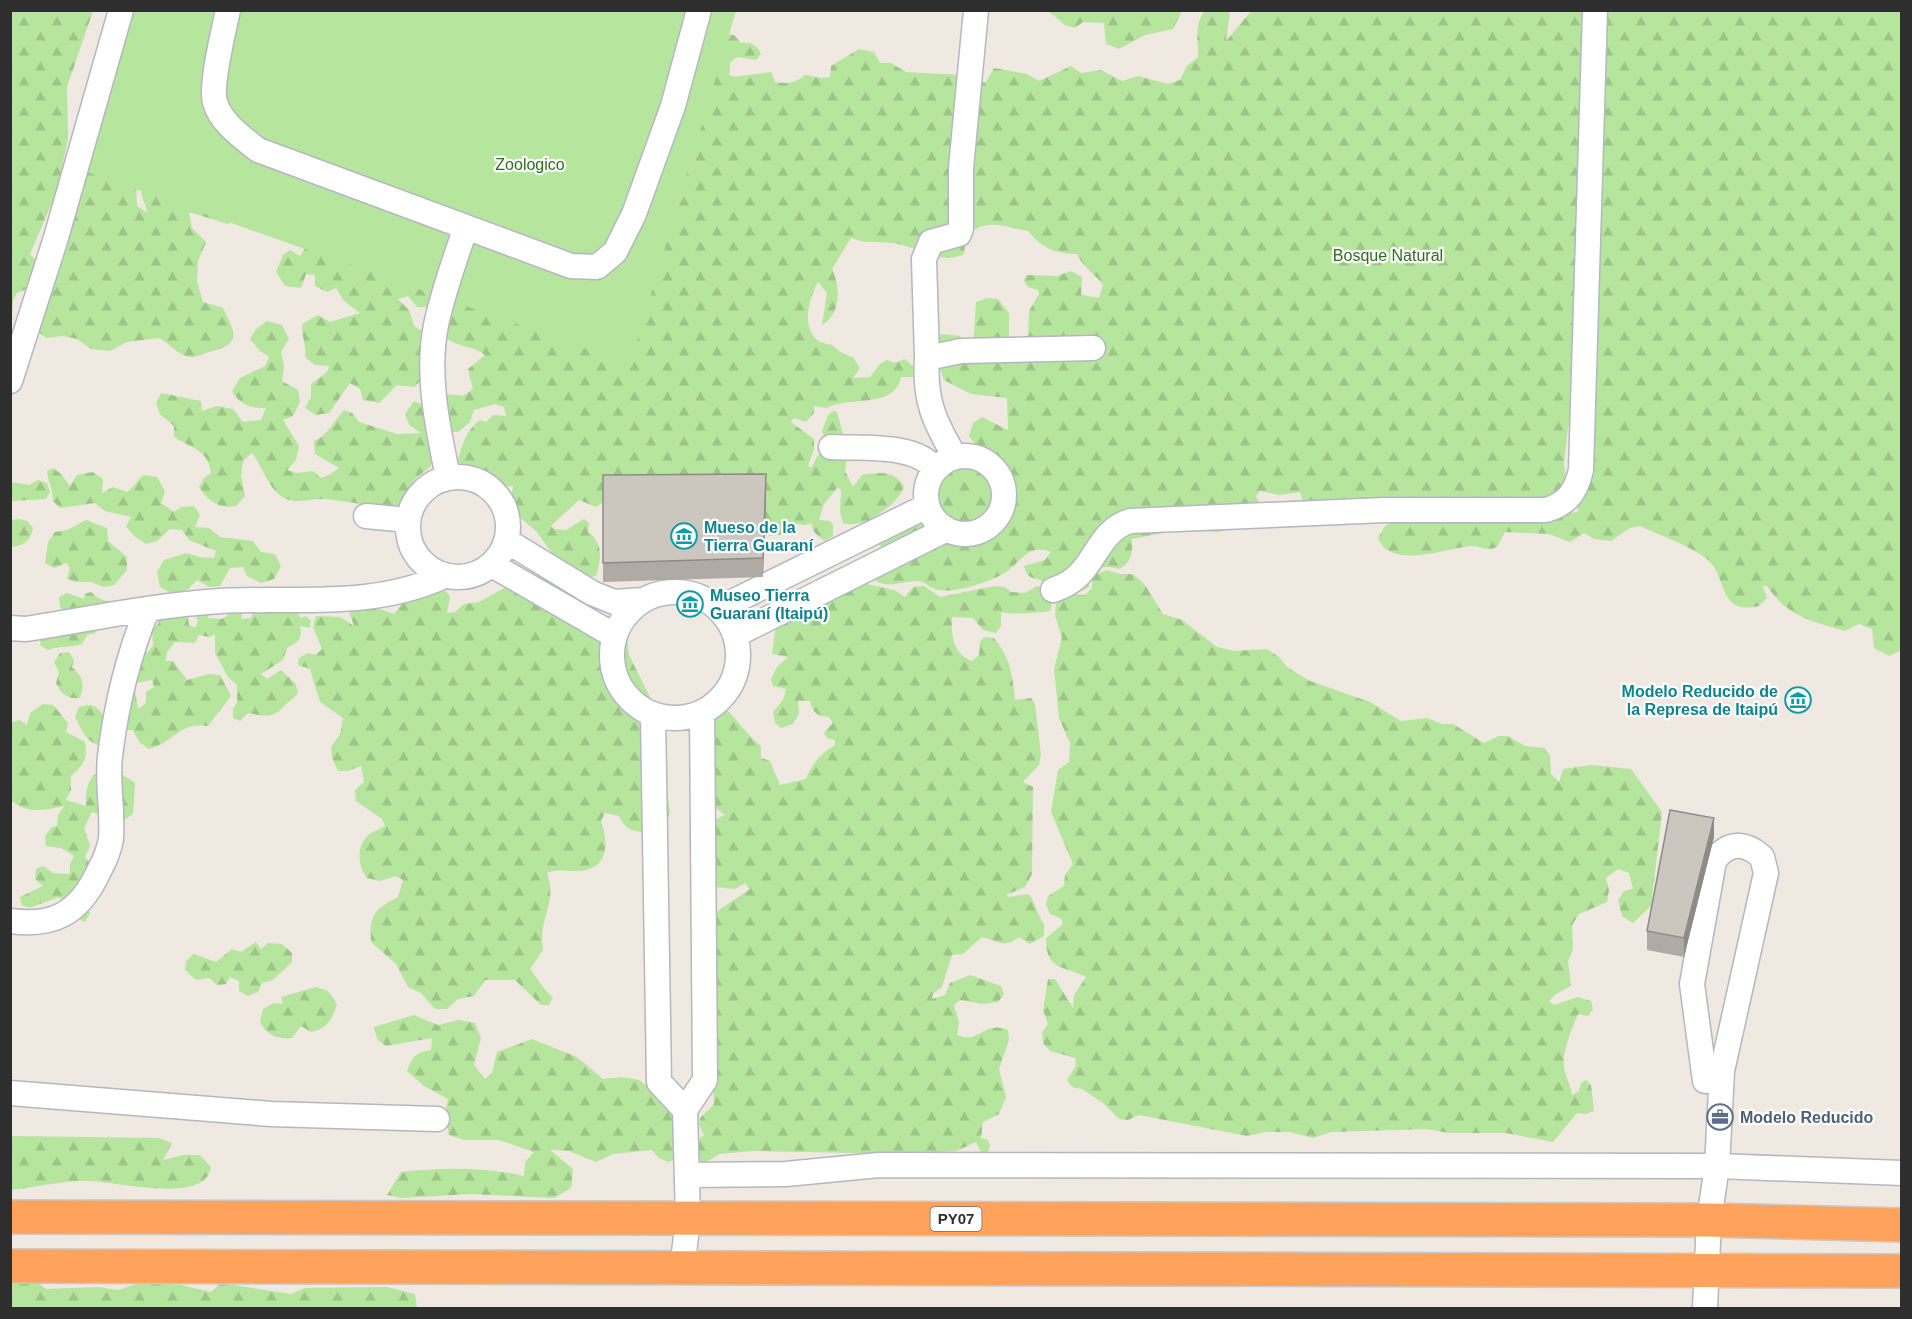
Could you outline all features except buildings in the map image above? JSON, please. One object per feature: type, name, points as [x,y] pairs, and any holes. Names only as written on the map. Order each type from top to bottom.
[{"type":"highway","name":"PY07","points":[[10,1217],[1709,1220],[1902,1225]]},
{"type":"highway","points":[[10,1266],[682,1270],[1902,1271]]},
{"type":"lane","points":[[10,381],[55,241],[121,10]]},
{"type":"lane","points":[[228,10],[217,63],[215,102],[233,130],[258,150],[572,266],[597,267],[615,252],[634,214],[673,106],[699,10]]},
{"type":"lane","points":[[945,463],[925,385],[927,358],[924,260],[931,242],[953,238],[959,234],[961,228],[961,168],[976,10]]},
{"type":"lane","points":[[1053,590],[1074,581],[1118,524],[1130,521],[1385,510],[1546,510],[1560,506],[1568,499],[1578,484],[1581,470],[1594,10]]},
{"type":"lane","points":[[448,477],[438,432],[433,382],[436,327],[466,227]]},
{"type":"lane","points":[[927,358],[962,351],[1093,348]]},
{"type":"lane","points":[[831,447],[910,452],[929,461],[945,463],[968,455],[991,465],[1004,487],[1005,500],[994,523],[983,531],[971,535],[958,534],[945,530],[934,520],[927,506],[926,487],[945,463]]},
{"type":"lane","points":[[448,477],[465,477],[482,482],[495,493],[505,507],[509,524],[507,541],[492,564],[479,573],[464,578],[444,576],[422,563],[413,550],[408,536],[408,520],[413,505],[422,492],[448,477]]},
{"type":"lane","points":[[718,609],[927,506]]},
{"type":"lane","points":[[366,516],[408,520]]},
{"type":"lane","points":[[735,635],[945,530]]},
{"type":"lane","points":[[507,541],[592,593],[614,602],[644,600],[663,593],[683,592],[702,598],[718,609],[735,635],[738,653],[736,672],[729,688],[717,702],[702,712],[677,718],[653,714],[636,705],[623,691],[615,674],[612,654],[615,636],[627,615],[644,600]]},
{"type":"lane","points":[[492,564],[615,636]]},
{"type":"lane","points":[[10,628],[26,629],[220,601],[345,599],[409,591],[444,576]]},
{"type":"lane","points":[[10,921],[29,924],[49,921],[66,915],[88,892],[107,856],[111,840],[112,748],[122,686],[147,610]]},
{"type":"lane","points":[[682,1270],[688,1219],[685,1110],[705,1080],[702,712]]},
{"type":"lane","points":[[653,714],[659,1082],[685,1110]]},
{"type":"lane","points":[[1705,1081],[1692,984],[1714,861],[1721,851],[1740,844],[1762,857],[1766,873],[1722,1071],[1717,1166],[1709,1220],[1705,1308]]},
{"type":"lane","points":[[1694,1008],[1715,1011],[1734,1010]]},
{"type":"lane","points":[[10,1093],[271,1114],[437,1119]]},
{"type":"lane","points":[[688,1175],[786,1174],[879,1165],[1717,1166],[1902,1173]]},
{"type":"green space","name":"Bosque Natural","points":[[1252,10],[1901,11],[1902,650],[1889,656],[1874,648],[1872,629],[1859,624],[1845,631],[1802,616],[1783,605],[1767,586],[1763,586],[1767,598],[1759,606],[1746,608],[1736,605],[1725,593],[1714,566],[1707,559],[1684,545],[1640,526],[1630,528],[1611,541],[1594,539],[1584,533],[1570,542],[1549,534],[1505,532],[1497,547],[1486,549],[1470,546],[1419,555],[1394,553],[1385,548],[1378,538],[1385,526],[1412,512],[1542,515],[1578,512],[1569,448],[1576,419],[1568,427],[1564,464],[1567,486],[1565,501],[1432,497],[1417,500],[1303,502],[1300,492],[1279,495],[1260,491],[1256,496],[1260,505],[1239,526],[1219,532],[1183,529],[1132,539],[1132,553],[1127,563],[1119,569],[1104,567],[1090,573],[1089,587],[1078,592],[1061,589],[1027,574],[1024,566],[1045,560],[1051,552],[1042,550],[1029,552],[1001,575],[978,585],[959,589],[935,589],[918,581],[890,584],[878,582],[868,572],[883,548],[878,544],[881,534],[929,511],[929,481],[944,455],[958,454],[983,469],[982,453],[969,436],[973,423],[982,417],[1008,430],[1007,398],[971,394],[944,380],[934,351],[941,334],[960,336],[966,347],[973,350],[976,302],[987,298],[998,299],[1009,313],[1009,341],[1018,343],[1028,337],[1029,311],[1039,294],[1038,290],[1028,287],[1024,281],[1026,275],[1057,276],[1071,271],[1082,277],[1081,295],[1099,298],[1103,285],[1083,264],[1077,254],[1062,253],[1044,246],[1028,231],[1001,226],[986,225],[971,232],[962,239],[965,246],[964,254],[946,258],[901,245],[866,242],[851,238],[832,269],[838,291],[836,307],[833,314],[822,325],[827,293],[818,282],[809,304],[810,330],[820,342],[831,345],[853,357],[860,368],[853,378],[870,377],[880,364],[887,360],[894,363],[905,359],[916,369],[915,377],[901,377],[897,387],[890,394],[881,398],[827,408],[814,406],[814,413],[806,422],[794,418],[791,422],[814,439],[814,449],[808,466],[811,468],[826,441],[822,431],[828,415],[833,411],[837,412],[848,453],[845,471],[853,487],[862,475],[880,473],[895,477],[904,486],[888,508],[869,520],[851,524],[843,523],[840,512],[841,491],[838,487],[824,504],[819,520],[830,521],[833,525],[833,536],[824,541],[814,532],[811,523],[805,525],[788,523],[786,534],[770,536],[608,499],[596,507],[579,500],[551,526],[554,529],[566,530],[584,519],[589,523],[588,532],[597,542],[600,558],[596,576],[585,578],[554,556],[537,532],[509,508],[513,486],[496,488],[465,469],[458,461],[465,438],[475,424],[480,420],[486,422],[493,415],[506,416],[504,407],[495,404],[474,410],[470,422],[458,432],[451,432],[443,397],[450,394],[463,396],[473,389],[468,369],[485,355],[452,342],[442,334],[445,318],[453,308],[450,292],[726,34],[734,35],[741,43],[753,44],[761,54],[756,60],[737,57],[730,63],[729,75],[734,77],[771,72],[775,82],[780,83],[795,81],[805,75],[830,77],[831,66],[859,49],[874,52],[880,63],[891,63],[906,72],[961,75],[976,83],[986,82],[994,68],[1027,74],[1039,81],[1071,66],[1081,73],[1101,70],[1122,81],[1138,76],[1168,84],[1180,80],[1187,66],[1198,57],[1198,27],[1205,11],[1230,11],[1226,41]]},
{"type":"green space","points":[[11,11],[93,11],[67,87],[68,139],[57,191],[30,254],[40,264],[29,288],[17,293],[13,300],[11,331]]},
{"type":"green space","name":"Zoologico","points":[[131,11],[736,11],[630,364],[84,171]]},
{"type":"green space","points":[[1048,11],[1182,11],[1173,29],[1145,35],[1119,49],[1106,44],[1104,23],[1083,22],[1075,28],[1065,25]]},
{"type":"green space","points":[[101,168],[136,176],[137,206],[148,213],[141,194],[150,175],[236,218],[228,224],[189,212],[192,228],[206,242],[198,261],[197,281],[203,302],[223,308],[233,331],[233,337],[227,345],[191,357],[183,355],[159,338],[127,342],[110,351],[91,349],[77,339],[63,336],[46,338],[37,331],[79,173]]},
{"type":"green space","points":[[311,239],[444,263],[431,307],[417,307],[408,296],[398,299],[409,310],[414,326],[432,338],[425,376],[414,387],[397,385],[379,403],[363,400],[360,389],[350,383],[329,413],[316,415],[305,408],[311,397],[311,384],[327,372],[329,366],[315,365],[305,357],[302,324],[318,315],[330,322],[360,313],[344,301],[336,288],[327,292],[315,286],[315,275],[306,274],[301,288],[285,286],[276,272],[283,255],[290,250],[300,256]]},
{"type":"green space","points":[[267,321],[282,325],[289,339],[281,352],[284,367],[282,381],[298,390],[300,402],[293,416],[283,420],[299,446],[296,460],[287,470],[297,473],[313,471],[321,478],[339,468],[315,454],[314,441],[327,431],[344,410],[352,413],[359,422],[397,434],[421,433],[409,425],[405,414],[414,401],[424,405],[430,417],[425,426],[433,436],[436,454],[431,466],[414,480],[399,505],[379,506],[321,499],[289,500],[279,494],[270,484],[252,453],[243,461],[241,476],[245,496],[236,506],[215,503],[199,487],[204,478],[211,473],[206,459],[198,450],[174,437],[174,426],[160,414],[156,403],[161,393],[201,401],[202,411],[217,406],[233,409],[243,422],[261,420],[266,408],[246,405],[238,400],[232,391],[240,378],[265,366],[269,357],[260,351],[250,339],[256,329]]},
{"type":"green space","points":[[53,468],[70,486],[77,475],[93,472],[103,479],[102,493],[113,487],[128,492],[143,475],[157,477],[165,491],[161,503],[174,512],[181,507],[194,506],[200,515],[195,527],[209,528],[220,537],[253,541],[261,552],[275,554],[281,566],[274,579],[261,583],[247,576],[243,567],[230,568],[220,586],[209,587],[197,580],[188,589],[174,595],[160,587],[157,572],[164,560],[187,553],[214,558],[216,551],[189,540],[182,530],[170,529],[157,541],[146,544],[134,536],[126,526],[131,517],[105,511],[95,503],[60,508],[53,501],[47,471]]},
{"type":"green space","points":[[38,480],[47,483],[50,492],[46,499],[11,501],[11,482],[29,485]]},
{"type":"green space","points":[[11,520],[27,521],[33,528],[32,533],[26,542],[11,547]]},
{"type":"green space","points":[[86,520],[107,528],[108,541],[127,557],[127,570],[114,585],[104,587],[91,582],[67,579],[70,568],[66,563],[54,568],[45,563],[48,542],[55,532],[67,530]]},
{"type":"green space","points":[[1107,570],[1119,574],[1133,574],[1145,585],[1163,614],[1182,620],[1217,647],[1234,651],[1267,649],[1279,657],[1287,667],[1310,681],[1370,702],[1401,721],[1427,718],[1442,724],[1453,724],[1484,743],[1499,736],[1508,736],[1525,746],[1545,748],[1550,756],[1551,774],[1559,782],[1563,769],[1591,765],[1631,769],[1662,812],[1651,906],[1633,923],[1622,916],[1618,900],[1624,891],[1633,889],[1629,873],[1618,869],[1606,878],[1609,890],[1607,902],[1579,914],[1572,925],[1573,949],[1568,961],[1571,986],[1556,994],[1549,1001],[1554,1005],[1578,997],[1591,1001],[1593,1009],[1588,1016],[1578,1014],[1568,1040],[1564,1061],[1572,1095],[1579,1091],[1581,1083],[1586,1080],[1591,1085],[1594,1111],[1586,1114],[1577,1113],[1553,1142],[1506,1133],[1449,1133],[1426,1129],[1331,1132],[1313,1138],[1290,1132],[1266,1132],[1247,1136],[1139,1115],[1128,1120],[1119,1119],[1103,1103],[1082,1089],[1072,1087],[1067,1080],[1076,1066],[1075,1058],[1050,1051],[1043,1043],[1042,1032],[1048,1024],[1043,1010],[1048,979],[1055,979],[1073,1008],[1074,995],[1086,977],[1052,962],[1046,938],[1062,925],[1062,919],[1050,914],[1046,905],[1048,896],[1064,886],[1065,875],[1073,864],[1051,812],[1058,770],[1069,762],[1070,743],[1059,718],[1054,669],[1062,638],[1055,615],[1057,594],[1085,595],[1092,588],[1092,576]]},
{"type":"green space","points":[[862,583],[894,590],[905,597],[913,587],[924,586],[940,597],[995,586],[1005,587],[1011,592],[1025,593],[1037,586],[1049,590],[1053,599],[1050,611],[1019,614],[1001,612],[1001,626],[996,633],[983,630],[973,618],[952,617],[954,643],[966,658],[972,661],[979,655],[980,641],[985,637],[994,638],[1004,652],[1010,667],[1015,700],[1031,698],[1035,704],[1041,754],[1039,765],[1023,782],[1033,787],[1032,874],[1025,887],[1006,895],[1009,897],[1028,894],[1031,897],[1044,926],[1044,936],[1030,944],[1019,937],[1005,943],[982,937],[963,954],[952,955],[942,987],[933,994],[932,999],[945,995],[950,983],[970,975],[1001,986],[1004,994],[998,1002],[982,1004],[960,1000],[954,1005],[959,1022],[957,1035],[971,1037],[992,1028],[1008,1030],[1009,1040],[999,1069],[1006,1097],[999,1114],[983,1122],[981,1138],[988,1140],[990,1146],[988,1152],[981,1152],[976,1142],[956,1151],[909,1154],[753,1151],[720,1154],[704,1163],[694,1162],[690,1147],[704,1135],[699,1125],[700,1118],[714,1104],[713,1088],[718,1069],[713,1017],[714,941],[717,930],[712,919],[719,910],[750,889],[745,883],[735,889],[715,887],[708,823],[725,815],[713,806],[711,713],[718,709],[726,709],[761,746],[761,758],[770,761],[780,785],[806,779],[818,759],[835,745],[835,740],[827,738],[824,733],[833,723],[829,717],[816,713],[810,701],[798,701],[799,714],[793,724],[781,728],[775,723],[773,712],[783,700],[786,689],[773,686],[771,679],[777,667],[788,657],[772,654],[778,608]]},
{"type":"green space","points":[[508,586],[617,625],[627,636],[629,655],[655,707],[670,812],[665,827],[644,832],[632,830],[623,823],[619,816],[605,813],[601,821],[605,848],[600,862],[586,870],[547,873],[550,894],[543,928],[543,950],[530,969],[553,998],[549,1005],[541,1005],[515,980],[485,980],[474,996],[458,999],[447,1009],[435,1009],[421,993],[408,987],[396,964],[371,942],[371,925],[375,914],[384,905],[398,897],[403,880],[396,876],[380,881],[367,878],[364,873],[360,863],[363,841],[385,826],[382,819],[356,801],[355,790],[364,782],[361,766],[348,771],[338,771],[332,758],[331,747],[340,734],[343,718],[320,702],[310,669],[298,665],[299,658],[308,653],[316,655],[322,649],[313,627],[316,616],[340,617],[354,626],[348,608],[366,604],[394,614],[406,599],[423,598],[429,591],[446,591],[450,597],[447,613],[455,612],[464,604],[479,602]]},
{"type":"green space","points":[[91,592],[100,599],[114,601],[131,598],[141,604],[135,619],[127,627],[110,620],[95,633],[87,635],[82,644],[48,650],[40,645],[41,636],[69,618],[60,607],[59,597],[67,593],[84,599],[85,594]]},
{"type":"green space","points":[[186,604],[189,625],[195,628],[198,621],[193,610],[210,607],[208,618],[222,619],[227,616],[227,609],[243,610],[241,619],[251,618],[255,606],[295,609],[301,618],[305,616],[311,620],[310,628],[300,626],[300,637],[297,642],[287,648],[283,660],[261,674],[267,679],[281,670],[295,683],[298,692],[272,715],[248,713],[240,721],[233,718],[233,709],[237,703],[237,685],[228,677],[215,653],[215,634],[209,637],[199,635],[195,643],[175,642],[167,652],[166,661],[173,661],[187,680],[209,674],[220,675],[231,696],[208,726],[191,726],[149,749],[139,742],[133,730],[122,730],[107,748],[95,744],[84,733],[75,717],[79,707],[92,706],[102,714],[114,710],[128,689],[135,691],[138,709],[146,703],[146,692],[154,687],[152,680],[130,684],[141,664],[143,647],[147,653],[153,646],[152,630],[158,624],[160,613]]},
{"type":"green space","points":[[69,652],[74,660],[72,667],[82,681],[80,698],[65,695],[56,683],[59,672],[54,662],[60,653]]},
{"type":"green space","points":[[43,704],[53,705],[68,723],[66,732],[85,742],[85,757],[82,765],[71,776],[71,790],[66,800],[86,806],[89,783],[99,772],[115,772],[135,783],[133,814],[123,821],[92,812],[84,828],[90,846],[85,857],[90,863],[87,904],[90,913],[85,922],[75,917],[59,897],[29,908],[22,905],[20,897],[43,886],[35,879],[36,869],[43,866],[53,873],[70,874],[70,864],[74,856],[61,848],[46,846],[45,836],[52,827],[57,826],[58,815],[64,806],[36,810],[22,807],[10,799],[11,722],[20,720],[27,725],[30,713]]},
{"type":"green space","points":[[256,942],[261,949],[268,943],[282,944],[292,953],[292,962],[273,980],[262,983],[258,992],[248,996],[239,991],[239,981],[230,977],[226,984],[217,985],[210,978],[196,980],[185,970],[186,961],[194,954],[216,962],[232,949],[241,952]]},
{"type":"green space","points":[[316,987],[328,991],[337,1004],[331,1019],[325,1026],[311,1032],[301,1026],[292,1038],[286,1038],[269,1033],[260,1022],[263,1009],[274,1003],[283,1004],[281,997]]},
{"type":"green space","points":[[414,1015],[438,1025],[459,1020],[475,1023],[481,1038],[474,1065],[485,1079],[492,1073],[497,1052],[532,1039],[577,1057],[603,1079],[622,1077],[639,1080],[653,1091],[675,1118],[682,1157],[668,1162],[659,1158],[652,1150],[613,1154],[596,1162],[569,1151],[550,1150],[573,1169],[571,1188],[554,1198],[471,1194],[401,1198],[387,1195],[401,1172],[463,1169],[524,1176],[525,1162],[534,1152],[499,1140],[464,1140],[449,1135],[445,1112],[448,1099],[424,1086],[407,1071],[415,1056],[431,1050],[432,1038],[386,1046],[377,1039],[374,1027]]},
{"type":"green space","points":[[11,1136],[159,1138],[172,1143],[163,1160],[183,1155],[200,1155],[211,1167],[205,1179],[195,1185],[182,1188],[150,1188],[80,1181],[11,1190]]},
{"type":"green space","points":[[11,1273],[33,1279],[46,1289],[98,1287],[118,1290],[143,1282],[181,1285],[211,1292],[221,1283],[291,1294],[305,1288],[387,1287],[415,1294],[417,1308],[11,1308]]},
{"type":"place","name":"Mueso de la Tierra Guaraní","points":[[684,536]]},
{"type":"place","name":"Museo Tierra Guaraní (Itaipú)","points":[[690,604]]},
{"type":"place","name":"Modelo Reducido de la Represa de Itaipú","points":[[1798,700]]},
{"type":"place","name":"Modelo Reducido","points":[[1720,1117]]}]
